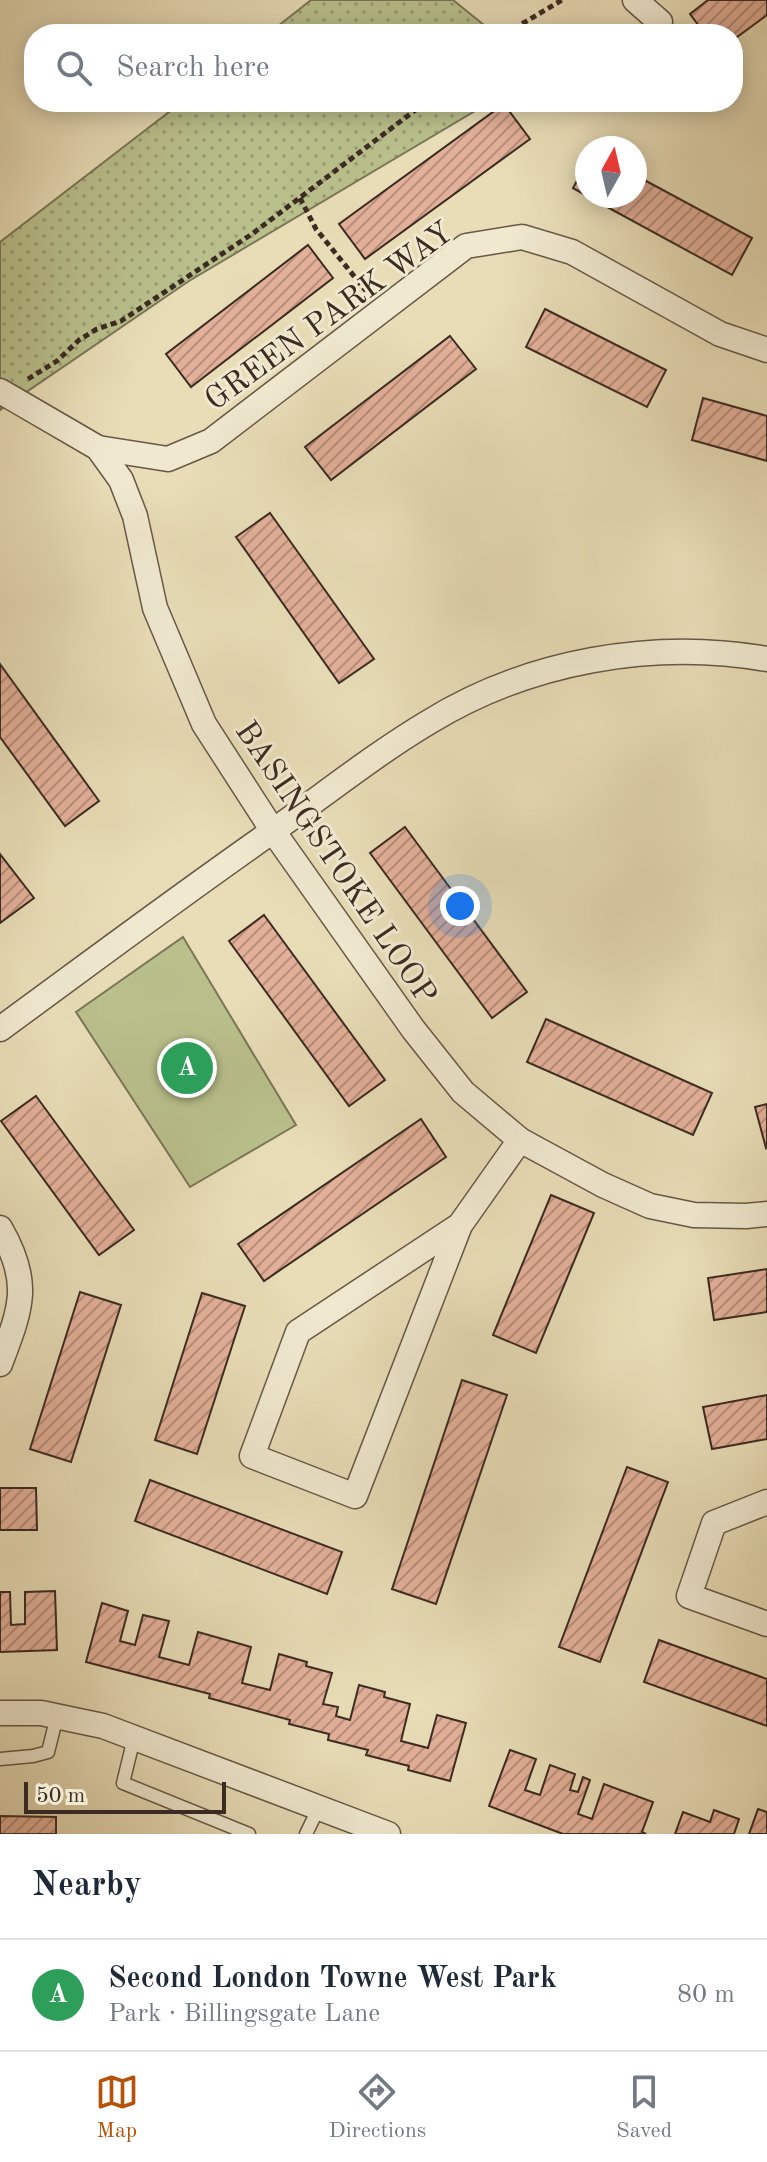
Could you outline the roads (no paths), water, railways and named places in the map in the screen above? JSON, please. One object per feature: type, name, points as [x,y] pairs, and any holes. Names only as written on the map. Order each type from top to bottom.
[{"type":"street","points":[[635,0],[660,22]]},
{"type":"street","name":"GREEN PARK WAY","points":[[98,448],[168,459],[211,441],[466,246],[522,237],[572,252],[720,334],[767,350]]},
{"type":"street","name":"BASINGSTOKE LOOP","points":[[2,393],[98,448],[121,480],[131,505],[155,608],[196,710],[273,831],[413,1029],[463,1092],[520,1140],[603,1185],[650,1206],[694,1215],[767,1214]]},
{"type":"street","points":[[0,1029],[428,722],[471,699],[511,682],[584,662],[641,654],[689,652],[767,659]]},
{"type":"street","points":[[460,1225],[298,1332],[252,1456],[355,1496],[460,1225],[520,1140]]},
{"type":"street","points":[[0,1228],[19,1268],[22,1297],[0,1364]]},
{"type":"street","points":[[767,1502],[714,1523],[689,1596],[767,1624]]},
{"type":"street","points":[[0,1713],[57,1716],[103,1726],[388,1834]]},
{"type":"lane","points":[[0,1759],[48,1752],[57,1716]]},
{"type":"lane","points":[[134,1738],[123,1783],[249,1834]]},
{"type":"lane","points":[[306,1834],[319,1807]]},
{"type":"place","name":"Second London Towne West Park","points":[[187,1068]]}]
